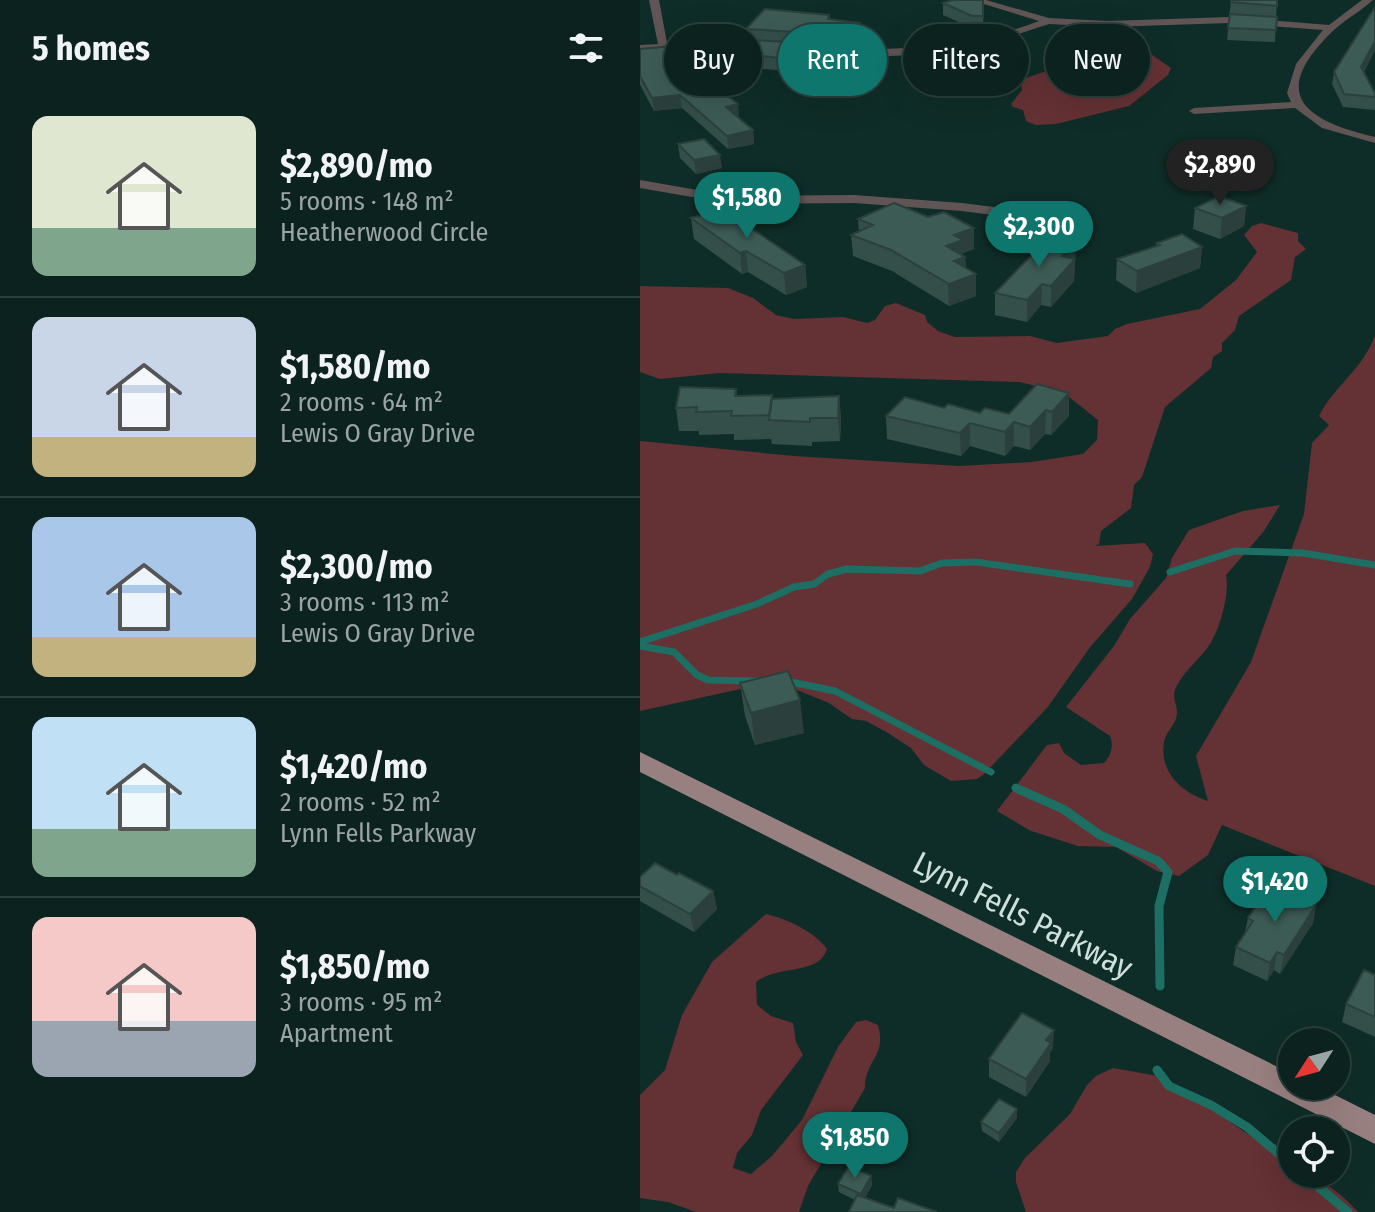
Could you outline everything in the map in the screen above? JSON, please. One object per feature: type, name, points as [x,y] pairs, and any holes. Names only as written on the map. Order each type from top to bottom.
[{"type":"main road","name":"Lynn Fells Parkway","points":[[640,761],[1375,1130]]},
{"type":"street","points":[[654,0],[663,45]]},
{"type":"street","points":[[976,0],[1048,21],[1107,24],[1230,20],[1330,28]]},
{"type":"street","points":[[1368,0],[1330,28],[1297,74],[1292,93],[1298,105],[1333,127],[1375,140]]},
{"type":"street","points":[[1029,28],[1048,21]]},
{"type":"street","points":[[640,48],[713,43],[764,48]]},
{"type":"street","points":[[1194,111],[1298,105]]},
{"type":"street","points":[[640,184],[732,200],[854,199],[962,207],[1025,215],[1075,230]]},
{"type":"shaded area","points":[[1150,53],[1171,68],[1168,75],[1150,89]]},
{"type":"shaded area","points":[[1045,72],[1045,96],[1142,96],[1129,106],[1056,124],[1036,125],[1026,121],[1023,110],[1011,104],[1017,96],[1029,96],[1029,77]]},
{"type":"shaded area","points":[[1261,223],[1298,233],[1298,241],[1306,249],[1295,257],[1291,280],[1239,316],[1235,330],[1222,343],[1222,351],[1213,357],[1211,368],[1165,407],[1142,477],[1134,485],[1131,508],[1101,531],[1099,544],[1095,546],[1145,543],[1153,554],[1150,567],[1132,599],[1091,646],[1047,708],[983,775],[977,779],[951,781],[924,765],[911,748],[888,733],[866,721],[852,719],[829,703],[797,690],[745,688],[640,711],[640,441],[794,456],[959,466],[1032,462],[1083,454],[1097,440],[1098,420],[1064,393],[1020,382],[719,373],[660,379],[640,372],[640,286],[728,288],[753,298],[776,315],[794,319],[843,317],[867,323],[875,320],[885,306],[896,303],[925,315],[927,322],[938,331],[955,337],[1030,336],[1057,343],[1108,336],[1127,324],[1200,309],[1236,280],[1257,252],[1244,235],[1252,226]]},
{"type":"shaded area","points":[[1375,335],[1375,886],[1222,825],[1208,855],[1179,876],[1157,871],[1116,847],[1078,846],[1031,831],[997,811],[1047,745],[1059,743],[1064,753],[1081,765],[1104,763],[1112,747],[1110,736],[1066,707],[1114,646],[1130,619],[1166,578],[1172,558],[1189,530],[1243,511],[1280,505],[1264,531],[1226,575],[1225,604],[1215,635],[1175,690],[1177,714],[1164,742],[1165,763],[1181,787],[1208,801],[1196,756],[1251,662],[1304,514],[1312,443],[1329,425],[1319,416],[1364,357]]},
{"type":"shaded area","points":[[766,914],[800,927],[827,949],[816,963],[776,973],[756,982],[757,1005],[771,1016],[793,1023],[796,1042],[803,1055],[761,1110],[752,1135],[737,1153],[733,1168],[751,1174],[772,1156],[802,1120],[838,1047],[856,1022],[866,1020],[878,1025],[880,1044],[868,1070],[865,1088],[808,1186],[799,1212],[696,1212],[668,1202],[640,1198],[640,1095],[665,1070],[682,1015],[712,962]]},
{"type":"shaded area","points":[[1113,1068],[1158,1076],[1278,1155],[1278,1188],[1331,1188],[1358,1212],[1026,1212],[1016,1182],[1016,1172],[1025,1158],[1070,1114],[1096,1076]]},
{"type":"building","points":[[983,0],[983,16],[972,16],[943,3]]},
{"type":"building","points":[[1277,0],[1277,6],[1231,2]]},
{"type":"building","points":[[1375,7],[1375,41],[1361,67],[1375,97],[1344,94],[1334,72]]},
{"type":"building","points":[[765,9],[829,15],[828,19],[860,23],[778,24],[778,31],[762,30],[762,24],[751,24]]},
{"type":"building","points":[[1230,14],[1277,17],[1276,30],[1228,28]]},
{"type":"building","points":[[762,41],[778,42],[778,58],[762,56]]},
{"type":"building","points":[[664,47],[664,96],[671,96],[652,98],[640,76],[640,49]]},
{"type":"building","points":[[681,96],[728,96],[738,104],[726,107],[753,130],[727,136]]},
{"type":"building","points":[[704,139],[720,155],[694,160],[678,144]]},
{"type":"building","points":[[1219,196],[1246,206],[1222,218],[1195,208]]},
{"type":"building","points":[[894,203],[928,217],[944,212],[974,228],[954,235],[963,240],[946,246],[965,257],[954,261],[976,274],[949,284],[891,250],[851,235],[873,225],[858,219]]},
{"type":"building","points":[[723,209],[805,265],[784,273],[746,251],[740,253],[691,218]]},
{"type":"building","points":[[1182,234],[1202,247],[1137,271],[1117,259],[1160,245],[1157,243]]},
{"type":"building","points":[[1050,236],[1076,241],[1062,256],[1075,259],[1051,286],[1042,284],[1027,300],[995,293]]},
{"type":"building","points":[[1037,384],[1069,393],[1052,412],[1046,410],[1030,427],[1014,422],[1005,432],[970,423],[960,433],[886,416],[905,397],[944,408],[948,404],[980,413],[985,408],[1009,414]]},
{"type":"building","points":[[680,387],[736,389],[735,396],[772,395],[769,415],[731,416],[732,411],[696,412],[697,407],[676,408]]},
{"type":"building","points":[[839,396],[838,418],[810,418],[810,422],[769,420],[772,399]]},
{"type":"building","points":[[788,671],[800,700],[751,713],[740,683]]},
{"type":"building","points":[[655,863],[713,891],[690,914],[640,886],[640,877]]},
{"type":"building","points":[[1270,884],[1316,905],[1284,955],[1277,952],[1270,963],[1236,947],[1253,921],[1248,918]]},
{"type":"building","points":[[1364,970],[1375,975],[1375,1017],[1346,1004]]},
{"type":"building","points":[[1022,1013],[1054,1030],[1046,1040],[1051,1043],[1026,1079],[989,1059]]},
{"type":"building","points":[[999,1099],[1017,1109],[999,1133],[981,1122]]},
{"type":"building","points":[[849,1166],[871,1176],[861,1194],[838,1184]]},
{"type":"building","points":[[857,1195],[894,1208],[898,1198],[937,1212],[849,1212]]},
{"type":"waterway","points":[[1170,572],[1235,551],[1303,553],[1375,565]]},
{"type":"waterway","points":[[640,642],[757,604],[794,587],[814,584],[828,574],[847,569],[920,571],[942,563],[976,562],[1130,584]]},
{"type":"waterway","points":[[640,646],[674,652],[697,675],[708,680],[758,681]]},
{"type":"waterway","points":[[786,681],[835,691],[991,772]]},
{"type":"waterway","points":[[1016,788],[1063,809],[1100,835],[1158,861],[1168,872],[1159,906],[1160,986]]},
{"type":"waterway","points":[[1157,1070],[1169,1086],[1211,1105],[1247,1127],[1278,1153]]},
{"type":"waterway","points":[[1320,1188],[1348,1212]]}]
